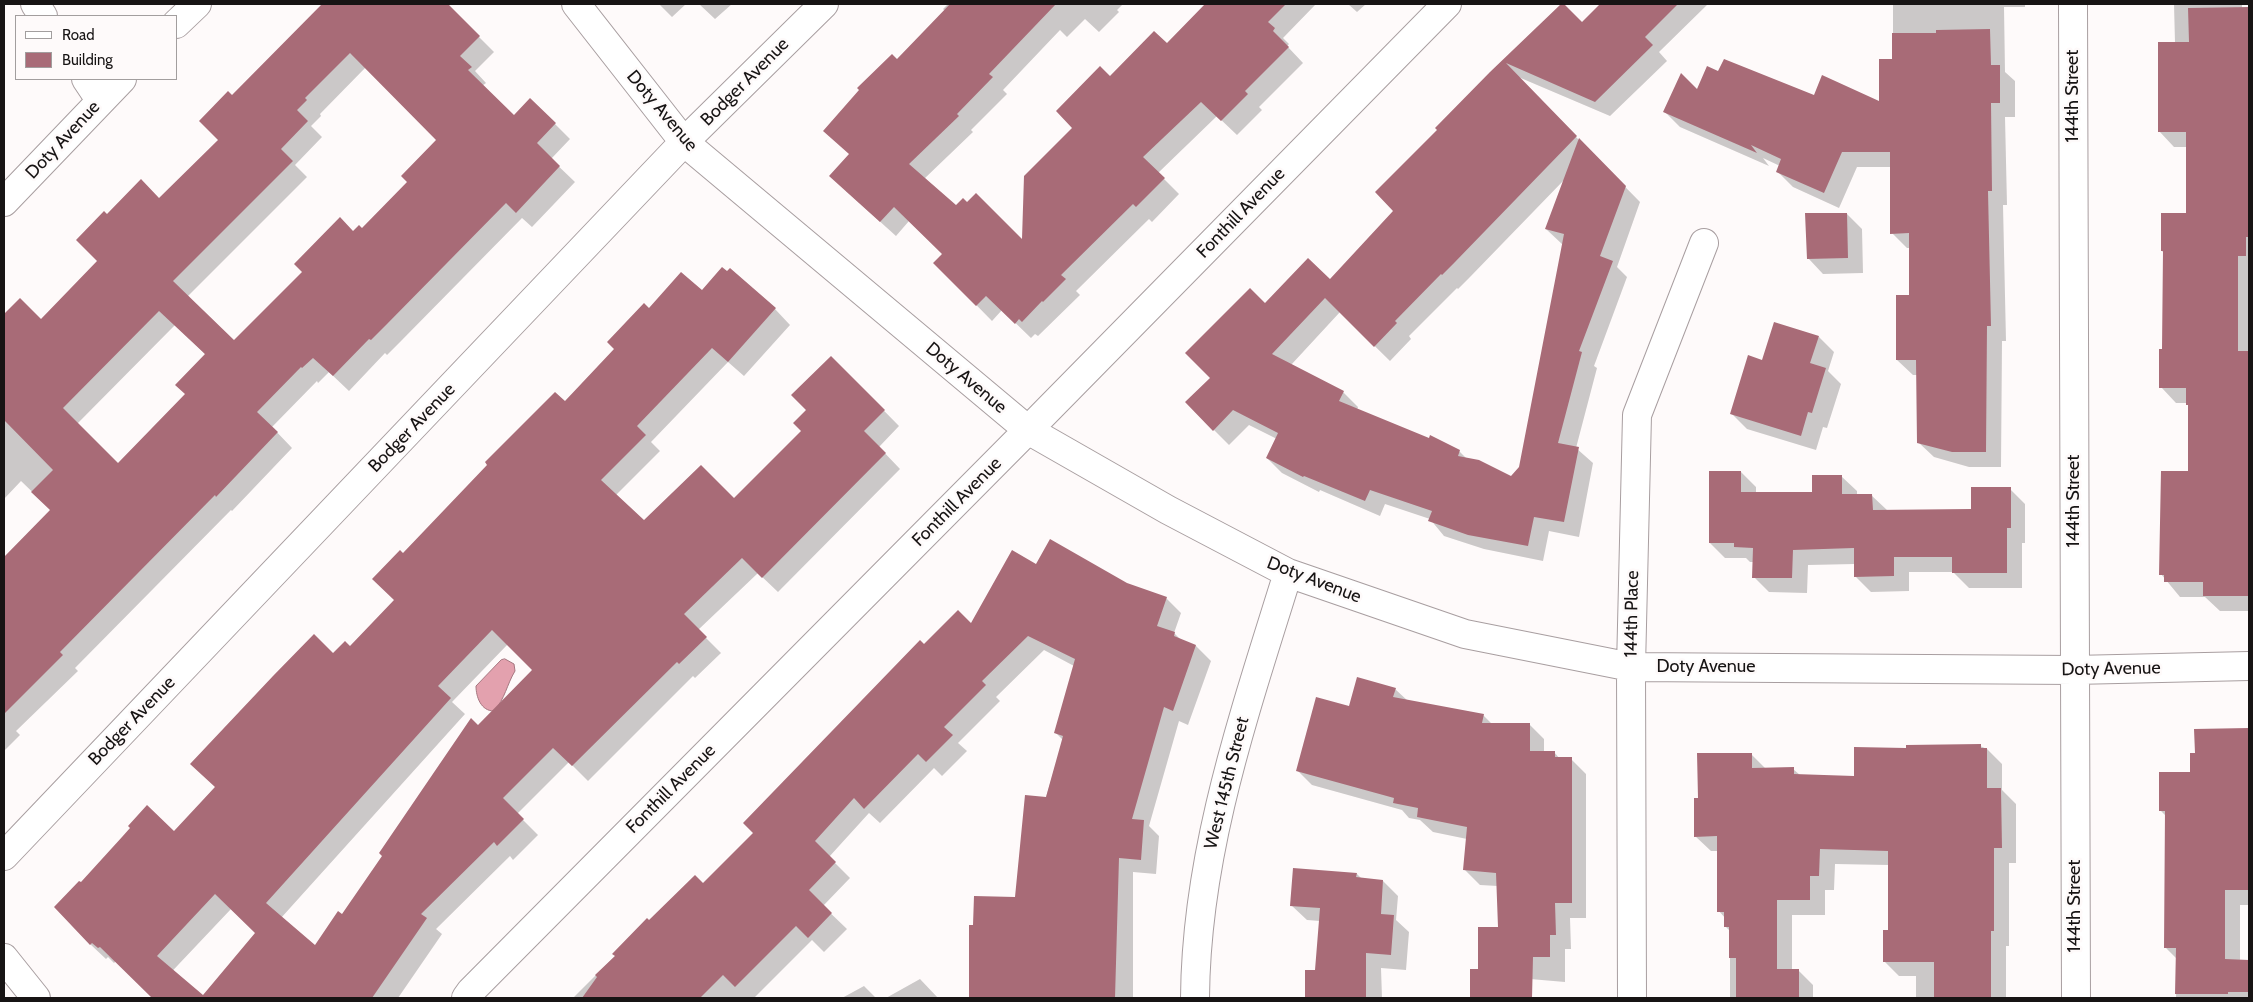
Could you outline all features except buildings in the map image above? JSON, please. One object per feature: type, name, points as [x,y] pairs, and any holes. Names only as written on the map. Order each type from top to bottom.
[{"type":"street","points":[[35,4],[42,15]]},
{"type":"street","points":[[178,22],[197,4]]},
{"type":"street","name":"Doty Avenue","points":[[576,4],[684,142],[1028,430],[1168,510],[1288,573],[1465,634],[1631,667],[2074,670],[2249,666]]},
{"type":"street","name":"Bodger Avenue","points":[[4,856],[684,142],[824,4]]},
{"type":"street","name":"Fonthill Avenue","points":[[466,998],[485,976],[1028,430],[1447,4]]},
{"type":"street","name":"144th Street","points":[[2073,4],[2076,998]]},
{"type":"street","name":"Doty Avenue","points":[[4,202],[93,90],[119,80]]},
{"type":"street","name":"144th Place","points":[[1632,998],[1631,667],[1637,415],[1704,243]]},
{"type":"street","name":"West 145th Street","points":[[1195,998],[1195,972],[1206,868],[1233,750],[1288,573]]},
{"type":"street","points":[[4,958],[36,998]]},
{"type":"shaded area","points":[[505,659],[514,664],[515,671],[498,706],[494,711],[486,709],[480,703],[476,686],[501,660]]}]
